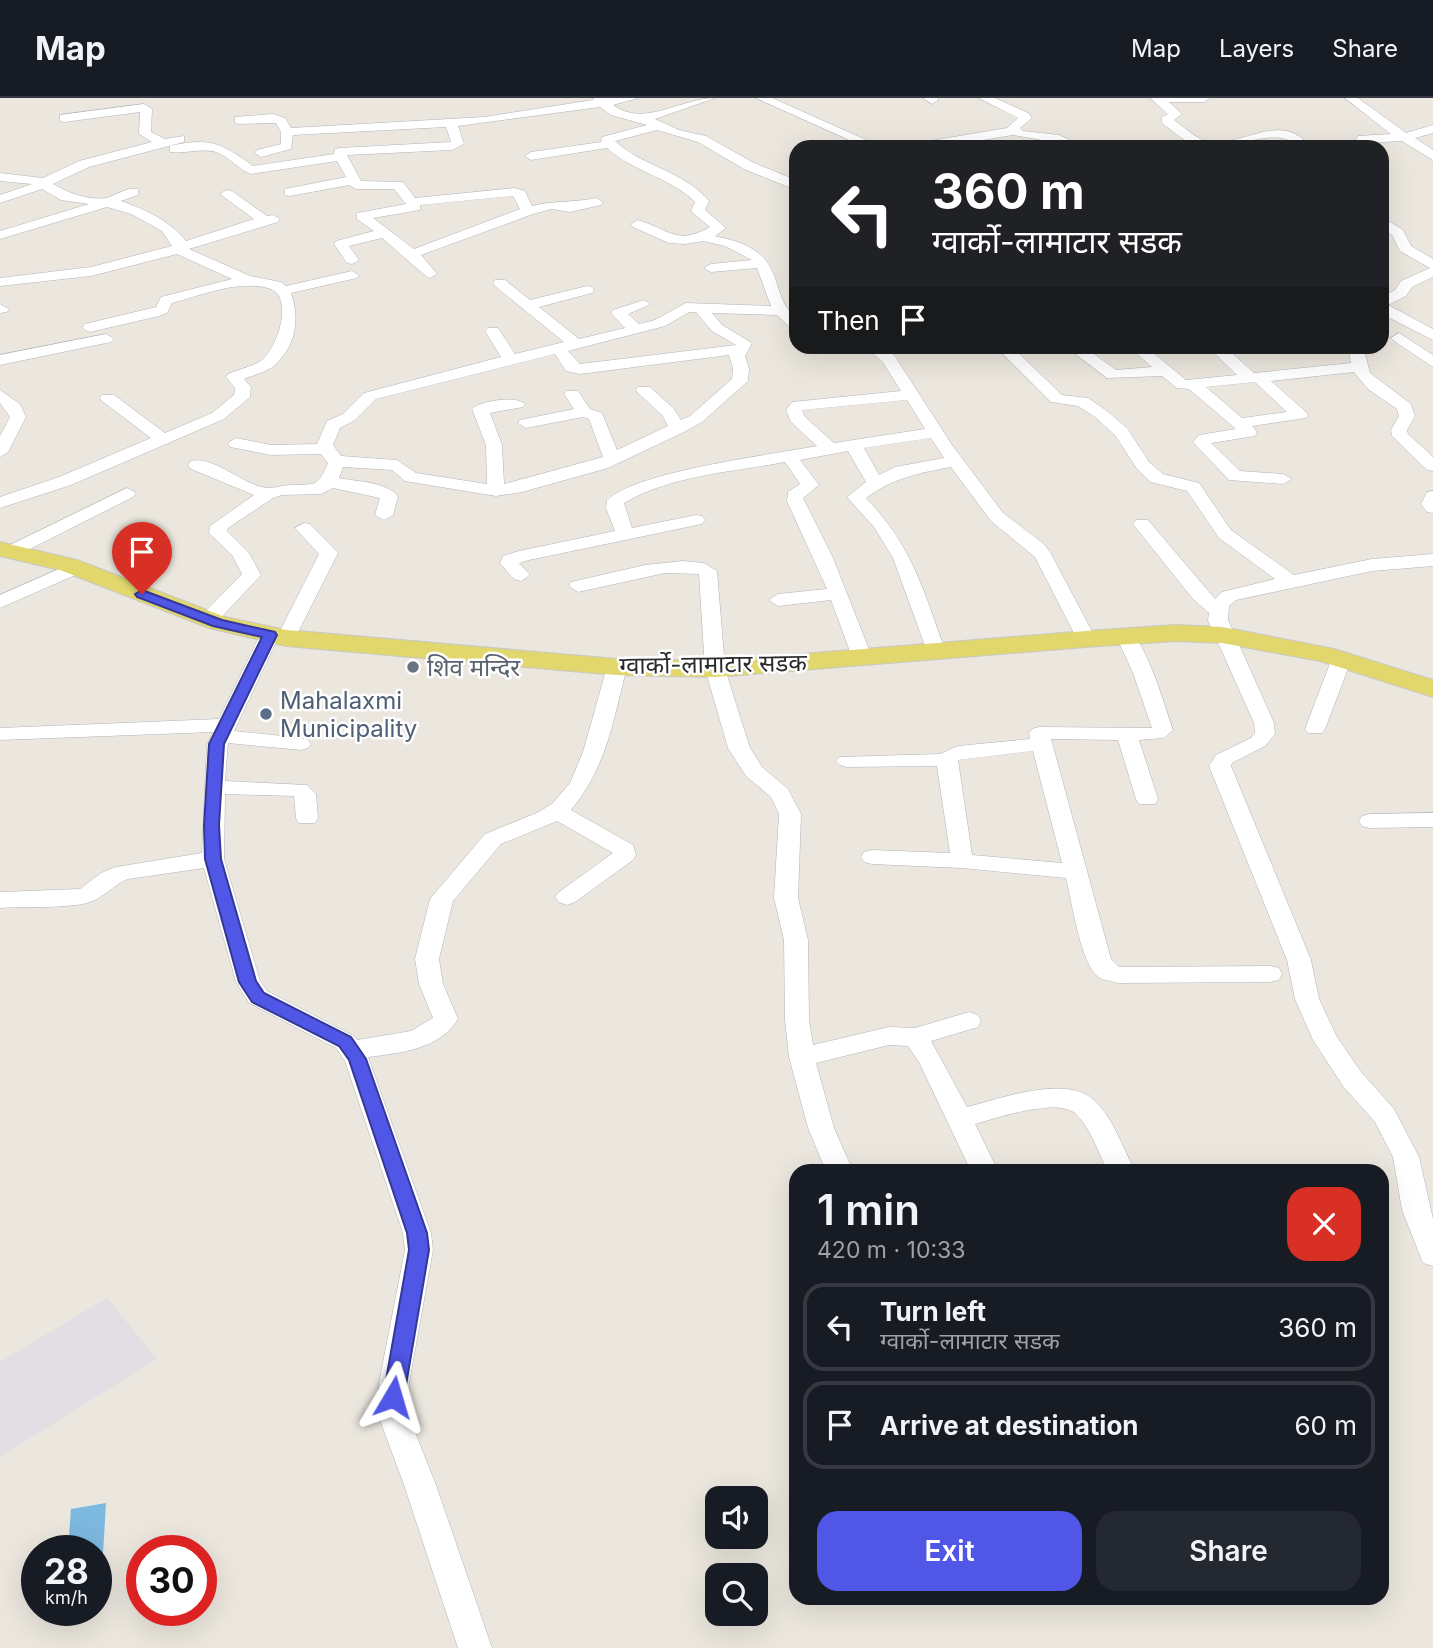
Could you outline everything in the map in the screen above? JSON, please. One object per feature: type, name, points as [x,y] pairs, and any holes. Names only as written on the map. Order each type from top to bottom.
[{"type":"main road","name":"ग्वार्को-लामाटार सडक","points":[[6,550],[75,568],[208,620],[278,636],[617,667],[715,669],[1176,633],[1221,624],[1433,689]]},
{"type":"street","points":[[287,132],[425,123],[453,116],[484,121],[600,100],[632,98]]},
{"type":"street","points":[[643,118],[709,98]]},
{"type":"street","points":[[762,98],[860,140]]},
{"type":"street","points":[[985,98],[1026,118],[1013,128],[1014,131]]},
{"type":"street","points":[[1155,99],[1204,98]]},
{"type":"street","points":[[1351,98],[1433,156]]},
{"type":"street","points":[[1155,99],[1177,114],[1166,120],[1196,140]]},
{"type":"street","points":[[600,100],[615,112],[643,118],[657,126],[702,139],[749,166],[789,182]]},
{"type":"street","points":[[64,118],[144,108],[145,134],[172,144],[222,149],[251,170],[339,157]]},
{"type":"street","points":[[430,274],[412,254],[359,211],[414,208],[398,185],[359,186],[339,157],[340,151],[456,145],[453,116]]},
{"type":"street","points":[[239,120],[277,119],[287,132],[287,146],[261,153]]},
{"type":"street","points":[[638,224],[673,241],[690,241],[719,228],[698,211],[702,201],[694,191],[681,181],[653,169],[606,140],[657,126]]},
{"type":"street","points":[[1362,140],[1371,137],[1405,138],[1433,129]]},
{"type":"street","points":[[960,140],[1014,131],[1060,140]]},
{"type":"street","points":[[1241,140],[1281,132],[1299,140]]},
{"type":"street","points":[[0,198],[44,183],[84,164],[172,144]]},
{"type":"street","points":[[531,156],[610,144]]},
{"type":"street","points":[[7,177],[43,167]]},
{"type":"street","points":[[0,503],[65,481],[218,416],[242,397],[243,387],[234,377],[268,363],[275,356],[289,329],[289,310],[283,291],[276,285],[247,280],[193,258],[179,249],[174,235],[150,217],[116,204],[66,197],[44,183],[7,177]]},
{"type":"street","points":[[290,192],[353,180]]},
{"type":"street","points":[[0,235],[75,214],[133,192]]},
{"type":"street","points":[[411,202],[514,192],[520,194],[535,209],[561,223]]},
{"type":"street","points":[[0,282],[54,276],[179,249],[222,231],[269,220],[227,194]]},
{"type":"street","points":[[412,254],[535,209],[556,204],[570,208],[596,202]]},
{"type":"street","points":[[1389,226],[1398,233],[1405,248],[1430,260]]},
{"type":"street","points":[[283,291],[352,267],[341,244],[384,233]]},
{"type":"street","points":[[461,235],[477,247]]},
{"type":"street","points":[[703,237],[743,248],[757,257],[762,263],[779,311],[789,319]]},
{"type":"street","points":[[711,268],[762,263]]},
{"type":"street","points":[[1389,299],[1401,293],[1406,284],[1433,272]]},
{"type":"street","points":[[90,327],[154,313],[162,310],[166,300],[247,280]]},
{"type":"street","points":[[500,283],[576,344]]},
{"type":"street","points":[[527,305],[587,290]]},
{"type":"street","points":[[636,330],[618,313],[644,304]]},
{"type":"street","points":[[208,620],[252,575],[249,566],[237,551],[218,533],[219,526],[267,494],[282,490],[321,489],[329,482],[332,455],[325,445],[327,434],[333,425],[349,417],[370,396],[510,359],[636,330],[660,323],[680,309],[700,307],[779,311]]},
{"type":"street","points":[[236,443],[271,450],[332,455],[397,465],[411,477],[496,491],[567,475],[678,428],[708,410],[721,392],[740,381],[741,369],[737,355],[743,349],[744,343],[717,328],[700,307]]},
{"type":"street","points":[[1389,311],[1429,328]]},
{"type":"street","points":[[493,331],[510,359]]},
{"type":"street","points":[[1399,338],[1433,362]]},
{"type":"street","points":[[0,360],[106,339]]},
{"type":"street","points":[[559,348],[572,368],[580,369],[743,349]]},
{"type":"street","points":[[882,354],[888,358],[914,395],[935,432],[997,517],[1038,548],[1044,556],[1086,639]]},
{"type":"street","points":[[1010,354],[1056,399],[1082,401],[1101,414],[1121,432],[1143,465],[1157,478],[1194,487],[1225,534],[1291,582]]},
{"type":"street","points":[[1083,354],[1113,375],[1166,371]]},
{"type":"street","points":[[1145,354],[1183,385],[1358,367]]},
{"type":"street","points":[[1224,354],[1300,415],[1241,423]]},
{"type":"street","points":[[1359,354],[1358,367],[1364,376],[1405,407],[1407,416],[1399,430],[1400,436],[1433,467]]},
{"type":"street","points":[[1194,385],[1248,429],[1247,433],[1205,439],[1201,442],[1235,476],[1283,479]]},
{"type":"street","points":[[643,390],[668,412],[678,428]]},
{"type":"street","points":[[572,394],[584,412]]},
{"type":"street","points":[[0,395],[15,407],[18,417],[0,452]]},
{"type":"street","points":[[829,448],[797,419],[794,410],[798,405],[914,395]]},
{"type":"street","points":[[108,398],[163,439]]},
{"type":"street","points":[[496,491],[494,445],[480,409],[517,404]]},
{"type":"street","points":[[526,423],[584,412],[596,416],[612,458]]},
{"type":"street","points":[[625,534],[615,508],[616,501],[623,496],[702,473],[829,448],[935,432]]},
{"type":"street","points":[[853,444],[875,484]]},
{"type":"street","points":[[789,456],[810,485],[794,496],[794,500],[806,517],[839,593],[862,657]]},
{"type":"street","points":[[936,650],[902,558],[881,524],[856,497],[862,490],[901,471],[955,461]]},
{"type":"street","points":[[197,465],[267,494]]},
{"type":"street","points":[[329,482],[377,490],[388,496],[384,515]]},
{"type":"street","points":[[6,550],[127,493]]},
{"type":"street","points":[[1433,496],[1430,504],[1433,508]]},
{"type":"street","points":[[521,575],[509,564],[510,560],[696,520]]},
{"type":"street","points":[[1142,524],[1221,624],[1264,723],[1265,734],[1258,742],[1223,759],[1220,766],[1298,960],[1307,999],[1326,1040],[1352,1079],[1385,1116],[1406,1157],[1416,1210],[1433,1255]]},
{"type":"street","points":[[304,528],[317,544],[329,553],[222,731],[217,744],[213,859],[247,982],[258,997],[325,1029],[345,1042],[357,1059],[417,1233],[419,1250],[394,1383],[393,1412],[475,1648]]},
{"type":"street","points":[[1221,624],[1220,605],[1229,596],[1372,565],[1433,560]]},
{"type":"street","points":[[578,586],[665,567],[704,568],[708,571],[715,669],[739,748],[754,771],[780,794],[790,814],[786,898],[796,940],[797,1020],[802,1057],[821,1128],[837,1164]]},
{"type":"street","points":[[0,603],[75,568]]},
{"type":"street","points":[[778,600],[839,593]]},
{"type":"street","points":[[962,861],[947,760],[950,755],[1039,730],[1157,734],[1163,730],[1143,673],[1126,636]]},
{"type":"street","points":[[1315,729],[1342,659]]},
{"type":"street","points":[[351,1050],[429,1036],[442,1028],[446,1019],[431,984],[427,959],[442,898],[493,839],[556,811],[579,785],[594,752],[617,667]]},
{"type":"street","points":[[1039,730],[1099,960],[1106,971],[1118,975],[1270,974]]},
{"type":"street","points":[[0,734],[222,731],[301,744]]},
{"type":"street","points":[[1126,733],[1147,799]]},
{"type":"street","points":[[847,761],[947,760]]},
{"type":"street","points":[[214,787],[299,790],[305,794],[307,818]]},
{"type":"street","points":[[556,811],[625,850],[625,855],[567,897]]},
{"type":"street","points":[[1370,821],[1433,820]]},
{"type":"street","points":[[872,857],[962,861],[1076,872]]},
{"type":"street","points":[[0,900],[84,896],[98,889],[109,878],[124,872],[213,859]]},
{"type":"street","points":[[802,1057],[889,1036],[915,1037],[969,1021]]},
{"type":"street","points":[[915,1037],[930,1058],[982,1164]]},
{"type":"street","points":[[960,1118],[1060,1096],[1079,1102],[1091,1115],[1118,1164]]},
{"type":"shaded area","points":[[107,1298],[157,1359],[0,1457],[0,1362]]},
{"type":"water","points":[[106,1503],[104,1535],[69,1535],[71,1509]]},
{"type":"place","name":"शिव मन्दिर","points":[[413,667]]},
{"type":"place","name":"Mahalaxmi Municipality","points":[[266,714]]},
{"type":"route","points":[[142,594],[218,623],[270,635],[217,744],[212,825],[213,859],[247,982],[258,997],[325,1029],[345,1042],[357,1059],[417,1233],[419,1250],[393,1397]]}]
